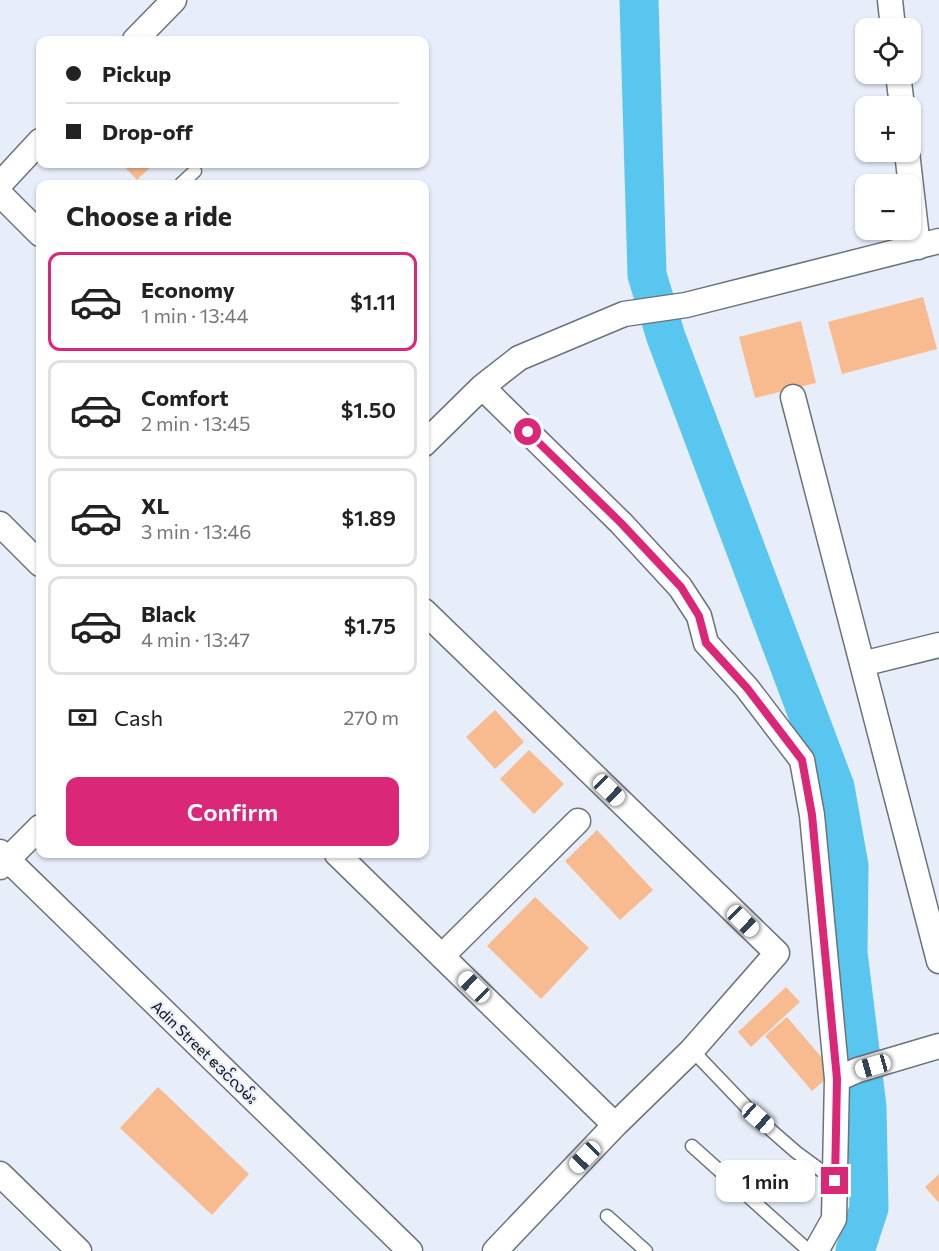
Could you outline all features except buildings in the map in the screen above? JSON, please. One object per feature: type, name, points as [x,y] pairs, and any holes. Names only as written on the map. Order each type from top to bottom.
[{"type":"street","points":[[139,36],[174,0]]},
{"type":"street","points":[[890,0],[892,18]]},
{"type":"street","points":[[0,184],[36,145]]},
{"type":"street","points":[[429,439],[482,387],[519,358],[624,314],[686,305],[928,244],[909,162]]},
{"type":"street","points":[[0,195],[36,230]]},
{"type":"street","points":[[482,387],[621,523],[681,587],[699,616],[706,643],[747,688],[802,760],[812,815],[847,1075],[835,1181],[834,1219],[816,1251]]},
{"type":"street","points":[[793,397],[939,961]]},
{"type":"street","points":[[0,524],[36,560]]},
{"type":"street","points":[[429,616],[777,953],[692,1050],[615,1125],[495,1251]]},
{"type":"street","points":[[862,664],[939,645]]},
{"type":"street","points":[[442,956],[578,821]]},
{"type":"street","points":[[2,860],[36,830]]},
{"type":"street","points":[[341,858],[615,1125]]},
{"type":"street","name":"Adin Street ဧဒင်လမ်း","points":[[2,860],[410,1251]]},
{"type":"street","points":[[847,1075],[939,1046]]},
{"type":"street","points":[[4,1186],[79,1251]]},
{"type":"lane","points":[[185,180],[195,171]]},
{"type":"lane","points":[[692,1050],[758,1118],[796,1152],[835,1181]]},
{"type":"lane","points":[[692,1146],[809,1251]]},
{"type":"lane","points":[[607,1216],[646,1251]]},
{"type":"waterway","points":[[639,0],[647,275],[666,337],[835,787],[849,866],[848,953],[867,1107],[869,1208],[855,1251]]},
{"type":"route","points":[[528,432],[621,523],[681,587],[699,616],[706,643],[747,688],[802,760],[812,815],[837,1079],[835,1181]]}]
